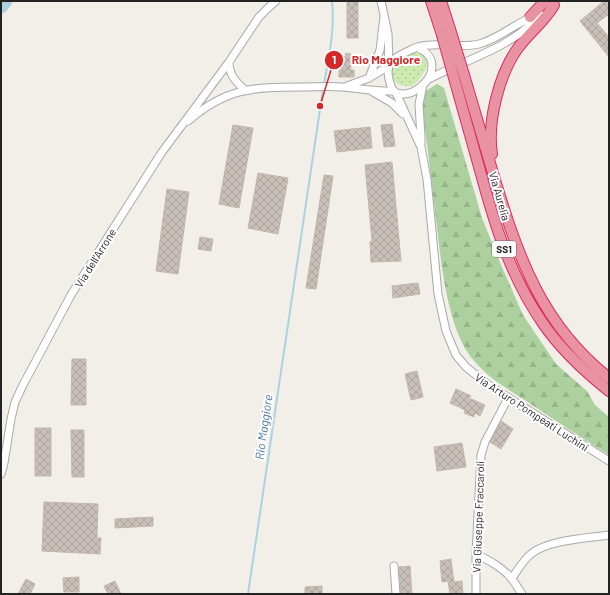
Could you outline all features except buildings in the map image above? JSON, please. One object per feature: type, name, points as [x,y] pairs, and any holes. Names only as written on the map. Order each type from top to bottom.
[{"type":"highway","name":"Via Aurelia","points":[[431,1],[525,268],[545,305],[572,343],[609,378]]},
{"type":"highway","name":"Via Aurelia","points":[[441,1],[450,29],[459,77],[496,226],[508,258],[535,311],[555,339],[573,360],[609,391]]},
{"type":"highway","points":[[446,1],[449,12],[446,17]]},
{"type":"highway","points":[[535,16],[553,2]]},
{"type":"highway","points":[[502,203],[503,193],[491,148],[494,111],[501,82],[512,57],[522,42],[550,12],[553,2]]},
{"type":"street","name":"Via dell'Arrone","points":[[1,474],[12,414],[23,385],[71,295],[162,152],[229,62],[259,17],[276,1]]},
{"type":"street","points":[[381,1],[388,34],[388,76],[395,92]]},
{"type":"street","points":[[339,87],[352,85],[369,78],[402,54],[417,47],[432,44],[460,46],[478,44],[502,34],[535,16]]},
{"type":"street","points":[[171,141],[188,122],[209,106],[227,96],[244,90],[271,87],[339,87],[410,92],[445,70],[493,49],[516,35],[534,21],[535,16]]},
{"type":"street","points":[[369,78],[380,50],[384,17]]},
{"type":"street","points":[[417,47],[425,52],[432,62],[432,70],[425,82]]},
{"type":"street","points":[[229,62],[229,70],[232,76],[244,90]]},
{"type":"street","name":"Via Arturo Pompeati Luchini","points":[[425,82],[419,101],[422,137],[421,147],[426,179],[438,294],[446,331],[454,350],[463,364],[481,380],[609,461]]},
{"type":"street","name":"Via Arturo Pompeati Luchini","points":[[369,90],[396,106],[411,126]]},
{"type":"street","name":"Via Arturo Pompeati Luchini","points":[[395,92],[421,147]]},
{"type":"street","name":"Via Giuseppe Fraccaroli","points":[[476,594],[476,554],[481,455],[485,442],[508,398]]},
{"type":"street","points":[[512,578],[529,555],[539,548],[567,541],[609,535]]},
{"type":"street","points":[[476,554],[497,566],[512,578],[522,594]]},
{"type":"street","points":[[394,566],[396,594]]},
{"type":"green space","points":[[413,52],[421,54],[425,57],[427,62],[424,72],[412,86],[396,83],[392,79],[392,69],[397,63]]},
{"type":"green space","points":[[437,84],[444,88],[482,218],[523,315],[556,364],[587,391],[595,405],[609,417],[609,455],[491,377],[475,362],[465,348],[457,331],[442,270],[422,107],[424,92]]},
{"type":"waterway","points":[[1,7],[6,1]]},
{"type":"waterway","name":"Rio Maggiore","points":[[324,84],[332,33],[332,1]]},
{"type":"waterway","name":"Rio Maggiore","points":[[248,594],[323,89]]},
{"type":"place","name":"Rio Maggiore","points":[[320,106]]}]
